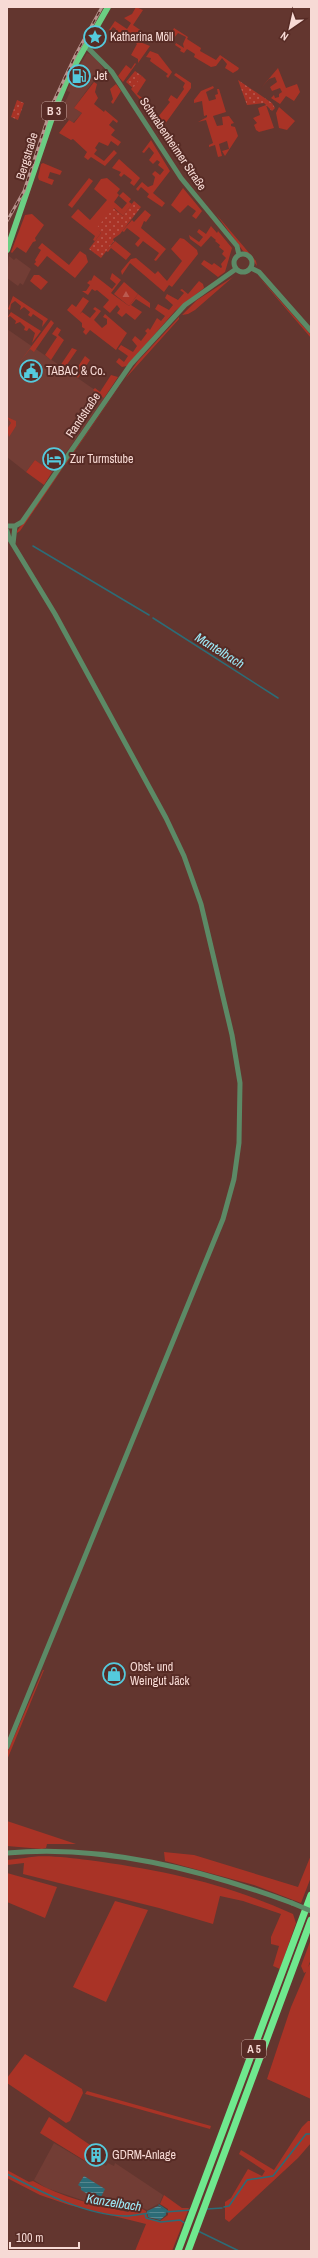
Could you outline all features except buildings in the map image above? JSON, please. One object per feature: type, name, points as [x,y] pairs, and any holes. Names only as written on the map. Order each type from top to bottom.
[{"type":"highway","name":"A 5","points":[[178,2251],[194,2212],[311,1895]]},
{"type":"highway","name":"A 5","points":[[188,2251],[311,1920]]},
{"type":"main road","name":"Bergstraße","points":[[7,250],[56,106],[86,46],[108,7]]},
{"type":"street","name":"Schwabenheimer Straße","points":[[86,46],[115,77],[181,178],[233,241],[239,255]]},
{"type":"street","points":[[239,255],[245,255],[250,258],[251,268],[244,273],[236,270],[234,262],[239,255]]},
{"type":"street","points":[[251,268],[259,272],[311,331]]},
{"type":"street","name":"Randstraße","points":[[15,526],[22,522],[132,364],[186,305],[236,270]]},
{"type":"street","points":[[7,526],[15,526],[13,544]]},
{"type":"street","points":[[7,531],[13,544],[55,614],[166,818],[186,863],[201,904],[214,953],[237,1060],[241,1106],[236,1166],[223,1219],[7,1746]]},
{"type":"street","points":[[7,1849],[15,1852]]},
{"type":"street","points":[[7,1853],[68,1852],[136,1860],[206,1875],[292,1904],[311,1912]]},
{"type":"shaded area","points":[[87,53],[94,56],[103,68],[74,108],[82,113],[73,123],[60,113],[70,92],[67,91],[71,81]]},
{"type":"shaded area","points":[[9,256],[14,260],[16,258],[31,269],[23,285],[20,283],[18,286],[7,278]]},
{"type":"shaded area","points":[[7,329],[105,397],[52,473],[35,460],[26,472],[7,457]]},
{"type":"shaded area","points":[[54,2143],[91,2165],[93,2162],[100,2167],[103,2164],[106,2166],[108,2163],[114,2166],[115,2163],[163,2195],[160,2203],[147,2210],[133,2203],[128,2211],[91,2203],[46,2188],[34,2180]]},
{"type":"green space","points":[[136,7],[143,10],[133,25],[146,34],[140,42],[150,46],[138,63],[138,59],[131,55],[137,44],[133,40],[131,42],[115,32],[116,29],[113,27],[110,31],[109,30],[115,21],[127,29],[131,23],[124,18],[132,14]]},
{"type":"green space","points":[[174,28],[201,48],[200,51],[216,60],[220,55],[239,68],[238,70],[233,73],[225,68],[227,64],[222,58],[216,66],[211,67],[194,57],[195,54],[187,49],[184,53],[180,51],[181,49],[175,45],[176,43],[184,48],[183,44],[186,37],[178,33],[174,38],[171,34]]},
{"type":"green space","points":[[150,51],[158,54],[172,72],[168,78],[166,76],[168,74],[150,61],[151,58],[146,57]]},
{"type":"green space","points":[[135,63],[136,64],[123,82],[118,76],[126,65],[131,69]]},
{"type":"green space","points":[[278,68],[286,88],[297,84],[300,92],[294,101],[286,96],[280,104],[271,98],[274,95],[275,98],[279,97],[279,94],[282,92],[280,88],[272,91],[270,87],[277,82],[275,77],[269,79],[261,88]]},
{"type":"green space","points":[[135,71],[142,76],[133,88],[126,82]]},
{"type":"green space","points":[[176,73],[191,83],[191,88],[165,124],[154,116],[158,117],[170,102],[168,100],[171,95],[177,99],[184,89],[183,87],[185,83],[174,75]]},
{"type":"green space","points":[[142,76],[146,80],[137,94],[145,100],[143,103],[131,89]]},
{"type":"green space","points":[[238,80],[272,103],[275,108],[272,111],[264,103],[247,105]]},
{"type":"green space","points":[[94,82],[97,84],[95,92],[98,98],[94,104],[104,112],[105,110],[118,121],[117,123],[113,120],[109,125],[115,130],[111,135],[121,142],[118,146],[111,141],[108,146],[99,142],[95,148],[97,150],[94,154],[104,161],[114,150],[117,153],[105,166],[91,157],[88,160],[84,157],[87,152],[73,139],[71,140],[59,133],[69,120],[74,123],[82,113],[74,108]]},
{"type":"green space","points":[[116,84],[121,91],[113,104],[111,102],[113,99],[110,89]]},
{"type":"green space","points":[[213,86],[214,88],[206,92],[209,101],[216,99],[215,95],[218,94],[217,89],[219,89],[226,112],[213,116],[217,126],[223,125],[222,117],[229,116],[234,123],[231,124],[231,126],[235,127],[238,136],[225,156],[222,151],[229,149],[227,141],[219,144],[222,156],[218,157],[215,145],[209,147],[209,145],[213,143],[206,120],[198,122],[207,117],[207,115],[204,116],[202,101],[194,103],[194,100],[201,91]]},
{"type":"green space","points":[[17,100],[24,103],[18,120],[11,117]]},
{"type":"green space","points":[[266,105],[274,128],[259,132],[256,130],[254,125],[257,123],[253,118],[260,115],[258,108]]},
{"type":"green space","points":[[279,107],[295,121],[287,130],[279,128],[276,113]]},
{"type":"green space","points":[[151,140],[170,171],[153,193],[165,203],[162,207],[147,197],[149,194],[141,187],[138,191],[136,189],[142,182],[148,187],[153,185],[155,177],[152,174],[155,171],[160,175],[164,170],[158,165],[160,162],[157,160],[153,164],[149,160],[154,153],[149,147],[144,153],[142,152]]},
{"type":"green space","points":[[119,159],[140,178],[134,186],[130,183],[132,180],[124,174],[121,177],[119,175],[121,172],[112,168]]},
{"type":"green space","points":[[43,163],[62,171],[60,175],[50,172],[48,178],[54,180],[52,185],[39,180],[38,177],[41,164]]},
{"type":"green space","points":[[89,178],[93,181],[72,208],[68,205]]},
{"type":"green space","points":[[107,178],[120,189],[117,193],[119,195],[114,202],[122,209],[127,203],[119,196],[123,192],[131,199],[129,202],[132,204],[123,216],[114,208],[97,229],[101,233],[95,241],[93,240],[95,236],[71,217],[78,209],[90,220],[107,200],[94,189],[101,179]]},
{"type":"green space","points":[[183,188],[202,211],[196,219],[192,216],[196,211],[188,205],[180,213],[171,205]]},
{"type":"green space","points":[[134,201],[141,207],[120,234],[113,239],[114,241],[101,258],[89,249],[101,233],[96,229],[113,208],[123,216]]},
{"type":"green space","points":[[145,210],[151,215],[146,222],[144,221],[141,228],[166,249],[156,261],[154,260],[159,253],[143,241],[138,247],[135,244],[140,238],[127,228],[124,232],[122,231],[132,220],[134,222]]},
{"type":"green space","points":[[32,214],[44,225],[35,238],[36,241],[33,242],[26,253],[17,247],[12,253],[11,252],[25,215]]},
{"type":"green space","points":[[216,214],[256,261],[257,266],[250,256],[243,251]]},
{"type":"green space","points":[[211,226],[217,233],[218,231],[232,248],[225,272],[218,277],[201,264],[204,260],[212,265],[214,263],[221,268],[222,267],[221,264],[226,258],[222,254],[224,251],[219,247],[220,245],[211,236],[201,247],[190,239],[189,235],[199,242],[203,237],[197,232],[199,229],[206,234]]},
{"type":"green space","points":[[180,238],[184,239],[197,250],[198,254],[172,287],[169,285],[164,292],[130,263],[122,275],[121,271],[131,259],[136,258],[155,274],[158,271],[167,281],[182,261],[171,249]]},
{"type":"green space","points":[[115,241],[131,254],[126,260],[111,248],[108,252],[106,251]]},
{"type":"green space","points":[[42,243],[69,265],[80,251],[86,255],[88,262],[75,278],[47,256],[38,267],[34,264],[41,250],[38,248]]},
{"type":"green space","points":[[112,273],[121,280],[111,293],[129,306],[138,294],[150,303],[150,308],[136,299],[131,305],[142,312],[135,320],[126,313],[122,317],[117,313],[120,309],[117,305],[110,313],[103,307],[109,300],[97,290],[95,291],[92,289],[88,295],[82,291],[86,291],[90,285],[87,283],[90,280],[91,281],[94,275],[112,289],[116,284],[110,279]]},
{"type":"green space","points":[[34,275],[39,275],[48,282],[41,290],[30,281]]},
{"type":"green space","points":[[257,275],[311,335],[311,338]]},
{"type":"green space","points":[[233,277],[195,310],[188,314],[182,315],[197,300]]},
{"type":"green space","points":[[199,281],[203,284],[204,288],[175,311],[127,366],[122,367],[116,362],[119,358],[124,362],[128,356],[118,349],[121,345],[133,352],[137,346],[132,340],[135,336],[141,341],[147,333],[145,331],[148,328],[150,330],[157,318],[161,321],[165,316],[155,309],[158,304],[169,310],[173,305],[165,298],[167,294],[178,300],[184,293],[180,290],[182,289],[188,294]]},
{"type":"green space","points":[[124,282],[138,294],[129,306],[114,294]]},
{"type":"green space","points":[[13,296],[48,319],[42,327],[43,321],[33,314],[31,317],[28,315],[30,312],[24,307],[20,310],[21,306],[15,301],[11,304],[10,310],[8,309]]},
{"type":"green space","points":[[83,297],[89,301],[80,314],[82,312],[90,318],[96,311],[93,309],[95,307],[101,311],[94,320],[102,328],[107,324],[107,319],[103,317],[105,314],[127,333],[116,350],[90,330],[86,335],[83,332],[85,329],[82,327],[82,323],[67,310],[72,304],[76,307]]},
{"type":"green space","points":[[11,312],[41,331],[32,343],[35,333],[29,328],[27,331],[24,330],[25,327],[20,322],[15,324],[16,321],[10,316],[7,318]]},
{"type":"green space","points":[[179,317],[179,319],[125,379],[138,361]]},
{"type":"green space","points":[[51,320],[54,323],[34,352],[30,349],[19,363]]},
{"type":"green space","points":[[57,327],[61,330],[58,335],[64,340],[51,360],[45,355],[57,337],[52,334]]},
{"type":"green space","points":[[72,348],[77,350],[64,369],[60,366]]},
{"type":"green space","points":[[85,356],[90,360],[78,378],[73,374]]},
{"type":"green space","points":[[111,375],[118,377],[104,398],[93,390],[95,388],[100,392]]},
{"type":"green space","points":[[124,380],[66,464],[66,463]]},
{"type":"green space","points":[[7,417],[16,421],[16,426],[9,437],[7,429],[11,423]]},
{"type":"green space","points":[[35,460],[52,472],[44,485],[26,472]]},
{"type":"green space","points":[[65,465],[20,531],[17,533],[17,531]]},
{"type":"green space","points":[[44,1670],[7,1760],[7,1753]]},
{"type":"green space","points":[[7,1821],[76,1844],[47,1844],[46,1848],[42,1849],[7,1846]]},
{"type":"green space","points":[[164,1852],[194,1855],[298,1887],[311,1855],[311,1877],[301,1903],[254,1885],[165,1861]]},
{"type":"green space","points":[[48,1856],[88,1860],[142,1868],[193,1879],[268,1903],[293,1914],[296,1923],[280,1969],[273,1966],[279,1946],[271,1944],[271,1937],[281,1914],[243,1901],[220,1896],[213,1924],[159,1908],[23,1874],[24,1863],[7,1865],[7,1860]]},
{"type":"green space","points":[[7,1873],[57,1887],[45,1918],[7,1902]]},
{"type":"green space","points":[[115,1901],[148,1910],[106,2002],[73,1987]]},
{"type":"green space","points":[[311,1939],[311,1959],[308,1967],[311,1962],[311,2099],[267,2079],[291,2007],[306,1972],[304,1973],[301,1966]]},
{"type":"green space","points":[[25,2054],[82,2089],[83,2093],[70,2121],[66,2123],[7,2083],[7,2078]]},
{"type":"green space","points":[[87,2091],[211,2126],[210,2129],[85,2094]]},
{"type":"green space","points":[[49,2117],[96,2149],[87,2162],[40,2133]]},
{"type":"green space","points":[[308,2121],[311,2121],[311,2143],[298,2158],[229,2222],[225,2219],[225,2202],[231,2198],[248,2169],[262,2176],[265,2171],[239,2154],[241,2150],[274,2170],[302,2127]]},
{"type":"green space","points":[[7,2170],[29,2182],[33,2181],[56,2192],[91,2204],[128,2212],[133,2204],[146,2211],[148,2218],[160,2221],[168,2215],[168,2209],[160,2204],[164,2195],[182,2208],[189,2208],[172,2251],[135,2251],[146,2224],[69,2205],[40,2195],[7,2178]]},
{"type":"water","points":[[84,2176],[105,2189],[99,2201],[81,2190],[81,2187],[78,2185]]},
{"type":"water","points":[[158,2206],[166,2210],[166,2215],[160,2220],[148,2217],[147,2211]]},
{"type":"waterway","name":"Mantelbach","points":[[33,546],[149,615]]},
{"type":"waterway","name":"Mantelbach","points":[[153,618],[278,698]]},
{"type":"waterway","points":[[224,2207],[229,2206],[247,2180],[273,2176],[306,2134],[311,2134]]},
{"type":"waterway","name":"Kanzelbach","points":[[7,2174],[49,2195],[94,2212],[125,2216],[149,2213]]},
{"type":"waterway","points":[[159,2205],[169,2212]]},
{"type":"waterway","points":[[207,2209],[222,2208]]},
{"type":"waterway","points":[[165,2212],[191,2210]]},
{"type":"waterway","name":"Kanzelbach","points":[[145,2214],[146,2218],[161,2222],[180,2220],[186,2224]]},
{"type":"waterway","name":"Kanzelbach","points":[[198,2231],[239,2251]]},
{"type":"railway","points":[[7,221],[24,191],[52,105],[76,54],[102,7]]},
{"type":"place","name":"Katharina Möll","points":[[95,37]]},
{"type":"place","name":"Jet","points":[[79,76]]},
{"type":"place","name":"TABAC & Co.","points":[[31,371]]},
{"type":"place","name":"Zur Turmstube","points":[[54,459]]},
{"type":"place","name":"Obst- und Weingut Jäck","points":[[114,1674]]},
{"type":"place","name":"GDRM-Anlage","points":[[96,2155]]}]
